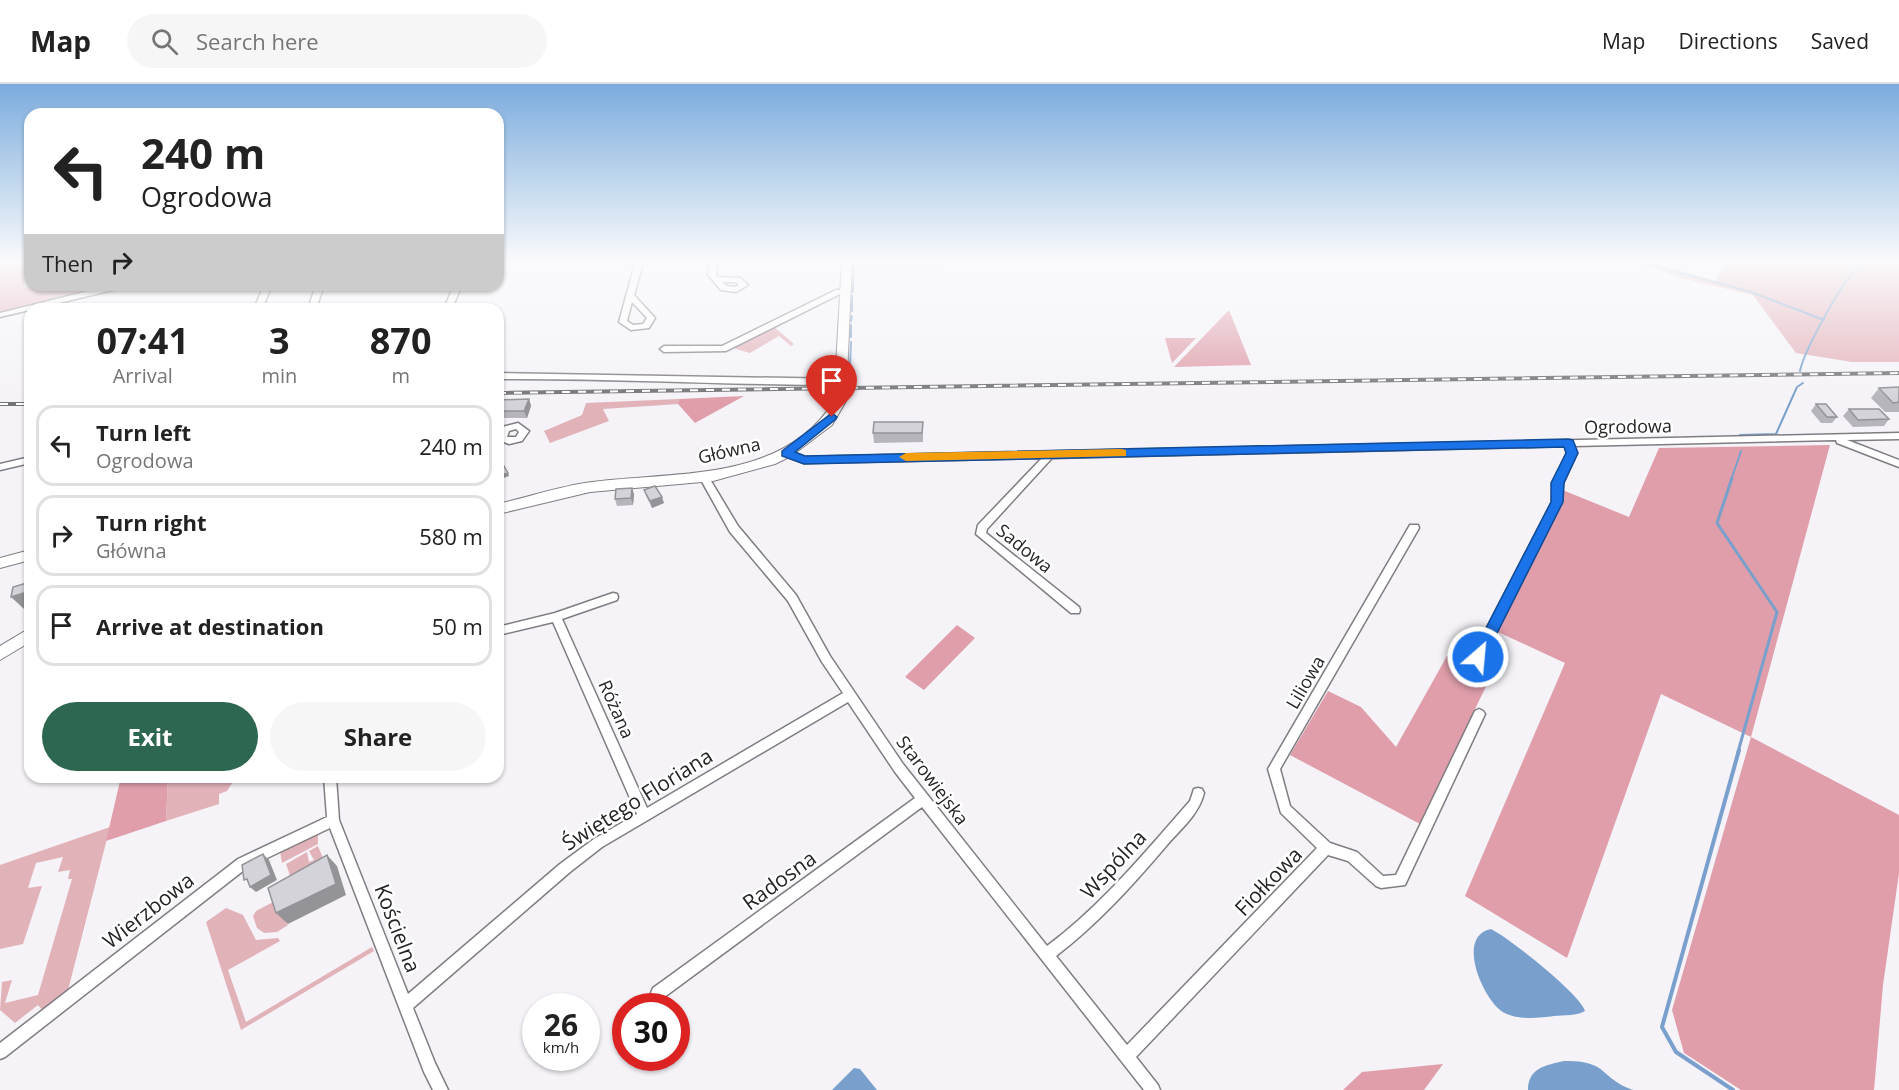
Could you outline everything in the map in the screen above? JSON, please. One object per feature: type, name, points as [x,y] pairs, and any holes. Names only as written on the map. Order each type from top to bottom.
[{"type":"street","points":[[664,348],[723,349],[809,307]]},
{"type":"street","name":"Główna","points":[[504,508],[590,487],[705,478],[770,461],[786,453],[832,417],[840,401],[843,382],[846,307]]},
{"type":"street","points":[[0,315],[24,309]]},
{"type":"street","points":[[504,375],[784,383],[843,382]]},
{"type":"street","points":[[1883,436],[1878,442],[1878,449],[1885,458]]},
{"type":"street","name":"Ogrodowa","points":[[786,453],[804,460],[1899,436]]},
{"type":"street","name":"Ogrodowa","points":[[1825,438],[1863,448],[1899,464]]},
{"type":"street","points":[[1478,657],[1557,502],[1558,483],[1572,453],[1568,443]]},
{"type":"street","name":"Sadowa","points":[[1047,454],[1047,458],[982,528],[981,534],[1075,610]]},
{"type":"street","points":[[0,467],[24,461]]},
{"type":"street","name":"Starowiejska","points":[[705,478],[734,529],[792,598],[821,651],[923,799],[1153,1090]]},
{"type":"street","name":"Liliowa","points":[[1326,848],[1285,809],[1274,769],[1414,528]]},
{"type":"street","points":[[0,563],[24,557]]},
{"type":"street","points":[[504,630],[556,617],[613,597]]},
{"type":"street","name":"Różana","points":[[556,617],[644,816]]},
{"type":"street","points":[[0,654],[24,638]]},
{"type":"street","name":"Świętego Floriana","points":[[405,1006],[565,868],[598,843],[850,695]]},
{"type":"street","name":"Fiołkowa","points":[[1126,1057],[1326,848],[1352,856],[1381,882],[1400,881],[1479,714]]},
{"type":"street","name":"Kościelna","points":[[330,783],[333,820],[429,1067],[441,1090]]},
{"type":"street","name":"Wspólna","points":[[1046,955],[1071,938],[1135,871],[1195,804],[1198,793]]},
{"type":"street","name":"Radosna","points":[[658,993],[923,799]]},
{"type":"street","name":"Wierzbowa","points":[[0,1052],[243,863],[333,820]]},
{"type":"shaded area","points":[[0,307],[24,307],[24,307],[0,313]]},
{"type":"shaded area","points":[[1762,307],[1899,307],[1899,362],[1852,362],[1796,353]]},
{"type":"shaded area","points":[[1229,310],[1251,365],[1174,367]]},
{"type":"shaded area","points":[[773,326],[794,344],[791,346],[779,336],[750,353],[733,348]]},
{"type":"shaded area","points":[[1165,338],[1196,338],[1172,363]]},
{"type":"shaded area","points":[[744,396],[695,423],[678,404],[679,399]]},
{"type":"shaded area","points":[[679,399],[678,404],[603,409],[609,421],[550,443],[544,431],[582,415],[586,403]]},
{"type":"shaded area","points":[[1830,445],[1751,737],[1661,694],[1567,958],[1465,896],[1565,663],[1498,632],[1561,503],[1560,489],[1629,517],[1659,448]]},
{"type":"shaded area","points":[[957,625],[975,638],[924,690],[905,677]]},
{"type":"shaded area","points":[[1447,656],[1483,671],[1489,680],[1420,824],[1290,755],[1328,691],[1361,707],[1396,747]]},
{"type":"shaded area","points":[[1751,737],[1899,815],[1899,873],[1883,985],[1874,1090],[1741,1090],[1684,1053],[1672,1010]]},
{"type":"shaded area","points":[[120,783],[168,783],[166,821],[106,841]]},
{"type":"shaded area","points":[[168,783],[232,783],[227,791],[219,794],[219,804],[166,821]]},
{"type":"shaded area","points":[[110,827],[67,994],[43,1011],[38,1005],[15,1023],[0,1010],[2,982],[12,980],[5,1003],[38,995],[72,879],[68,879],[70,870],[58,872],[63,857],[36,863],[28,888],[42,886],[23,944],[0,949],[0,865]]},
{"type":"shaded area","points":[[318,834],[318,844],[282,863],[280,851]]},
{"type":"shaded area","points":[[318,846],[327,868],[292,881],[286,864],[307,852],[309,862],[314,860],[309,851]]},
{"type":"shaded area","points":[[273,902],[288,925],[277,932],[264,933],[257,928],[253,916],[256,911]]},
{"type":"shaded area","points":[[226,908],[243,915],[256,940],[278,938],[280,941],[228,970],[246,1022],[372,947],[374,951],[241,1030],[206,922]]},
{"type":"shaded area","points":[[1443,1064],[1424,1090],[1343,1090],[1362,1072]]},
{"type":"water","points":[[1491,929],[1527,954],[1558,980],[1581,1003],[1585,1011],[1570,1015],[1526,1018],[1512,1016],[1500,1010],[1493,1003],[1480,980],[1474,954],[1475,943],[1481,934]]},
{"type":"water","points":[[1564,1061],[1589,1063],[1633,1090],[1528,1090],[1531,1077],[1535,1072],[1545,1066]]},
{"type":"water","points":[[854,1068],[860,1069],[877,1090],[832,1090]]},
{"type":"building","points":[[1899,387],[1899,402],[1893,403],[1879,388]]},
{"type":"building","points":[[529,399],[524,411],[504,411],[504,400]]},
{"type":"building","points":[[1816,404],[1826,404],[1837,417],[1827,417]]},
{"type":"building","points":[[1849,409],[1879,409],[1889,419],[1858,420]]},
{"type":"building","points":[[874,422],[923,422],[922,433],[873,433]]},
{"type":"building","points":[[655,486],[662,497],[650,501],[644,490]]},
{"type":"building","points":[[632,488],[631,498],[615,499],[616,489]]},
{"type":"building","points":[[24,584],[24,593],[11,597],[13,587]]},
{"type":"building","points":[[263,854],[271,875],[250,887],[247,879],[244,880],[242,865]]},
{"type":"building","points":[[327,855],[336,884],[276,913],[268,888]]},
{"type":"waterway","points":[[852,307],[852,311]]},
{"type":"waterway","points":[[1790,307],[1824,320]]},
{"type":"waterway","points":[[1824,320],[1830,307]]},
{"type":"waterway","points":[[851,321],[852,316]]},
{"type":"waterway","points":[[1800,371],[1824,320]]},
{"type":"waterway","points":[[851,325],[851,337]]},
{"type":"waterway","points":[[850,367],[851,342]]},
{"type":"waterway","points":[[1740,435],[1776,434],[1797,387],[1803,383]]},
{"type":"waterway","points":[[1731,480],[1741,451]]},
{"type":"waterway","points":[[1732,478],[1717,523],[1777,612],[1738,752]]},
{"type":"waterway","points":[[1733,1090],[1676,1052],[1662,1027],[1739,750]]},
{"type":"railway","points":[[504,393],[1899,373]]},
{"type":"railway","points":[[0,404],[24,404]]},
{"type":"slow traffic","points":[[906,457],[1121,453]]},
{"type":"route","points":[[832,417],[786,453],[793,458],[804,460],[1568,443],[1572,453],[1556,488],[1557,502],[1478,657]]}]
